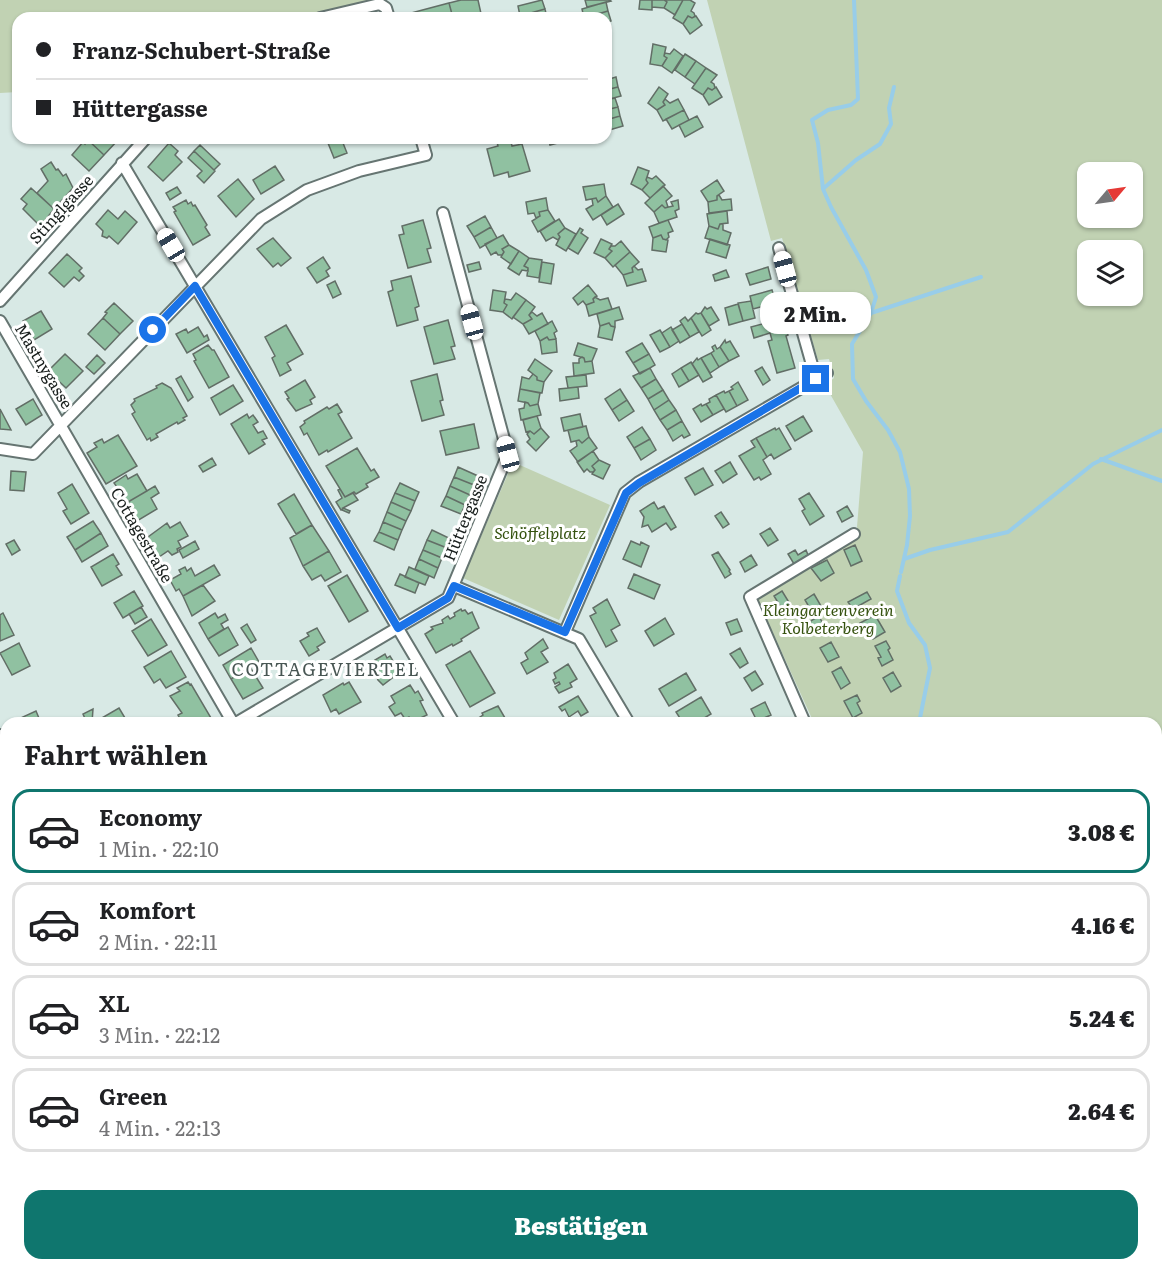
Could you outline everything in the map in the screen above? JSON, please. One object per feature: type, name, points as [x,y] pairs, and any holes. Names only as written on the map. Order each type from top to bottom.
[{"type":"street","points":[[347,12],[382,4],[387,12]]},
{"type":"street","name":"Stinglgasse","points":[[0,301],[140,144]]},
{"type":"street","points":[[0,449],[33,454],[261,219],[307,190],[359,171],[426,154],[424,144]]},
{"type":"street","points":[[122,164],[450,717]]},
{"type":"street","name":"Hüttergasse","points":[[244,717],[448,598],[508,454],[443,213]]},
{"type":"street","points":[[779,248],[816,379]]},
{"type":"street","name":"Mastnygasse","points":[[0,321],[62,426]]},
{"type":"street","points":[[565,632],[626,493],[639,483],[827,373]]},
{"type":"street","name":"Cottagestraße","points":[[62,426],[231,717]]},
{"type":"street","points":[[802,717],[750,597],[854,534]]},
{"type":"street","points":[[454,586],[579,639],[625,717]]},
{"type":"green space","points":[[0,0],[383,0],[322,12],[12,12],[12,92],[0,93]]},
{"type":"green space","name":"Kleingartenverein Kolbeterberg","points":[[707,0],[1162,0],[1162,717],[811,717],[758,600],[760,596],[860,537],[857,527],[863,452],[825,385],[834,378],[829,359],[818,360],[782,238],[771,241]]},
{"type":"green space","name":"Schöffelplatz","points":[[513,462],[610,505],[559,620],[463,578]]},
{"type":"building","points":[[478,0],[481,12],[451,12],[449,3]]},
{"type":"building","points":[[542,0],[545,9],[519,12],[518,6]]},
{"type":"building","points":[[585,0],[610,0],[611,1],[587,7]]},
{"type":"building","points":[[640,0],[652,0],[652,10],[639,9]]},
{"type":"building","points":[[652,0],[667,2],[664,8],[652,7]]},
{"type":"building","points":[[664,0],[683,0],[675,15],[664,8],[667,2]]},
{"type":"building","points":[[683,0],[695,3],[691,11],[695,16],[692,18],[688,16],[683,24],[673,18]]},
{"type":"building","points":[[606,2],[608,11],[583,12],[582,9]]},
{"type":"building","points":[[449,3],[451,12],[415,12]]},
{"type":"building","points":[[688,16],[692,18],[696,16],[702,25],[690,34],[683,24]]},
{"type":"building","points":[[653,44],[666,47],[664,56],[667,58],[662,66],[650,64]]},
{"type":"building","points":[[674,49],[683,56],[672,73],[662,66],[667,58],[664,56],[665,53],[670,54]]},
{"type":"building","points":[[685,54],[696,61],[685,77],[675,70]]},
{"type":"building","points":[[696,61],[706,68],[695,84],[685,77]]},
{"type":"building","points":[[706,68],[717,75],[711,82],[715,88],[712,90],[708,88],[703,95],[692,88]]},
{"type":"building","points":[[616,77],[618,87],[612,88],[612,78]]},
{"type":"building","points":[[618,87],[621,96],[612,98],[612,88]]},
{"type":"building","points":[[659,87],[668,94],[663,102],[665,105],[657,110],[648,103]]},
{"type":"building","points":[[716,87],[722,97],[709,105],[703,95],[708,88],[712,90]]},
{"type":"building","points":[[615,98],[618,107],[612,108],[612,99]]},
{"type":"building","points":[[665,99],[670,103],[678,99],[684,110],[663,121],[657,110],[665,105],[663,102]]},
{"type":"building","points":[[618,107],[620,116],[612,118],[612,108]]},
{"type":"building","points":[[684,110],[689,120],[672,129],[666,119]]},
{"type":"building","points":[[620,116],[623,126],[612,129],[612,118]]},
{"type":"building","points":[[697,116],[703,127],[685,137],[679,125]]},
{"type":"building","points":[[81,144],[92,144],[104,155],[89,171],[72,155]]},
{"type":"building","points":[[92,144],[114,144],[104,155]]},
{"type":"building","points":[[168,144],[178,151],[175,155],[182,162],[163,181],[148,167]]},
{"type":"building","points":[[328,144],[343,144],[347,153],[334,158]]},
{"type":"building","points":[[498,144],[512,144],[512,146],[522,144],[530,171],[509,177],[508,172],[494,176],[487,149],[498,146]]},
{"type":"building","points":[[200,145],[220,164],[214,170],[194,151]]},
{"type":"building","points":[[194,151],[215,171],[204,183],[197,176],[202,171],[188,158]]},
{"type":"building","points":[[51,162],[63,176],[66,174],[73,188],[54,209],[37,193],[48,181],[41,169]]},
{"type":"building","points":[[275,166],[284,180],[261,194],[253,180]]},
{"type":"building","points":[[638,167],[649,171],[646,180],[648,183],[642,190],[631,184]]},
{"type":"building","points":[[656,176],[665,185],[650,198],[642,190],[648,183],[647,177],[652,179]]},
{"type":"building","points":[[238,179],[254,199],[236,217],[218,196]]},
{"type":"building","points":[[717,180],[724,191],[717,196],[717,200],[708,202],[701,191]]},
{"type":"building","points":[[604,184],[606,196],[598,202],[596,198],[586,200],[583,187]]},
{"type":"building","points":[[663,186],[672,196],[666,201],[668,207],[665,208],[662,205],[654,212],[645,203]]},
{"type":"building","points":[[177,187],[181,193],[170,200],[166,193]]},
{"type":"building","points":[[31,188],[54,209],[43,223],[38,224],[23,209],[27,204],[21,199]]},
{"type":"building","points":[[719,195],[722,200],[731,199],[732,210],[709,213],[708,202],[717,200]]},
{"type":"building","points":[[606,196],[613,207],[593,220],[586,209],[593,205],[592,199],[596,198],[598,202]]},
{"type":"building","points":[[546,198],[548,210],[539,212],[540,216],[536,218],[534,213],[528,214],[526,202]]},
{"type":"building","points":[[186,200],[188,204],[191,202],[193,206],[195,205],[210,235],[193,245],[173,207]]},
{"type":"building","points":[[678,200],[679,209],[675,211],[677,217],[659,223],[654,212],[662,205],[665,208],[673,206],[671,202]]},
{"type":"building","points":[[618,204],[624,214],[607,225],[601,215]]},
{"type":"building","points":[[108,210],[118,219],[125,211],[137,222],[118,244],[109,236],[107,238],[102,236],[103,231],[96,224]]},
{"type":"building","points":[[548,210],[555,221],[538,232],[532,221],[540,216],[539,212]]},
{"type":"building","points":[[727,211],[728,223],[720,224],[718,229],[709,226],[707,214]]},
{"type":"building","points":[[485,216],[491,227],[474,237],[467,226]]},
{"type":"building","points":[[559,219],[565,228],[558,234],[560,237],[558,240],[553,237],[546,241],[540,231]]},
{"type":"building","points":[[423,220],[431,248],[427,249],[431,262],[408,268],[399,235],[404,234],[402,226]]},
{"type":"building","points":[[668,220],[673,231],[668,233],[669,237],[666,240],[661,235],[653,238],[649,227]]},
{"type":"building","points":[[720,224],[723,224],[723,230],[731,233],[727,245],[705,238],[709,226],[718,229]]},
{"type":"building","points":[[491,227],[497,238],[480,248],[474,237]]},
{"type":"building","points":[[565,228],[576,234],[566,251],[556,245],[560,237],[558,234]]},
{"type":"building","points":[[580,228],[583,230],[581,233],[588,238],[578,254],[568,248]]},
{"type":"building","points":[[503,235],[509,245],[502,249],[504,252],[502,255],[496,252],[491,255],[485,244]]},
{"type":"building","points":[[661,235],[663,239],[668,240],[666,252],[652,250],[653,238]]},
{"type":"building","points":[[273,238],[291,258],[281,266],[278,263],[273,267],[257,249]]},
{"type":"building","points":[[601,239],[612,244],[609,249],[612,251],[605,258],[594,253]]},
{"type":"building","points":[[710,239],[730,245],[726,258],[706,252]]},
{"type":"building","points":[[621,241],[630,252],[613,267],[605,258],[612,251],[609,249],[611,246]]},
{"type":"building","points":[[509,245],[519,251],[511,264],[501,257],[504,252],[502,249]]},
{"type":"building","points":[[519,251],[529,258],[524,266],[528,268],[528,271],[522,270],[519,275],[508,268]]},
{"type":"building","points":[[630,252],[639,262],[632,268],[633,272],[623,275],[615,265]]},
{"type":"building","points":[[67,254],[82,268],[79,271],[84,276],[79,281],[74,277],[64,287],[49,273]]},
{"type":"building","points":[[323,257],[330,268],[326,271],[329,276],[317,283],[307,268]]},
{"type":"building","points":[[529,258],[542,260],[539,278],[527,276],[528,268],[524,266]]},
{"type":"building","points":[[479,262],[481,269],[469,272],[467,265]]},
{"type":"building","points":[[542,262],[554,264],[551,284],[539,282]]},
{"type":"building","points":[[634,266],[638,270],[642,269],[646,281],[627,286],[623,275],[633,272]]},
{"type":"building","points":[[768,267],[771,279],[750,285],[746,274]]},
{"type":"building","points":[[726,270],[729,277],[715,281],[713,275]]},
{"type":"building","points":[[411,276],[419,306],[415,308],[418,320],[397,326],[388,292],[393,290],[391,281]]},
{"type":"building","points":[[335,281],[341,294],[333,298],[327,285]]},
{"type":"building","points":[[588,285],[597,296],[593,299],[594,302],[586,305],[583,301],[578,305],[573,298]]},
{"type":"building","points":[[493,290],[506,292],[504,303],[507,305],[503,312],[490,310]]},
{"type":"building","points":[[772,290],[777,306],[769,308],[768,305],[753,309],[750,296]]},
{"type":"building","points":[[516,293],[526,300],[512,319],[503,312],[507,305],[504,303],[505,299],[511,300]]},
{"type":"building","points":[[595,297],[600,300],[608,298],[612,309],[589,316],[586,305],[594,302]]},
{"type":"building","points":[[526,300],[535,307],[529,315],[532,319],[523,324],[513,317]]},
{"type":"building","points":[[751,301],[755,318],[743,321],[738,303]]},
{"type":"building","points":[[114,303],[133,321],[120,334],[103,318],[107,313],[105,312]]},
{"type":"building","points":[[738,304],[743,321],[729,325],[725,308]]},
{"type":"building","points":[[619,307],[623,319],[615,321],[615,327],[609,323],[600,326],[597,314]]},
{"type":"building","points":[[705,307],[707,309],[711,307],[719,320],[709,326],[701,313]]},
{"type":"building","points":[[41,311],[52,329],[34,340],[23,321]]},
{"type":"building","points":[[532,312],[537,316],[542,313],[548,324],[529,334],[523,324],[532,319],[529,315]]},
{"type":"building","points":[[696,313],[701,313],[711,330],[702,336],[691,318]]},
{"type":"building","points":[[685,317],[688,321],[691,318],[699,332],[690,337],[680,321]]},
{"type":"building","points":[[103,318],[120,334],[105,350],[88,334]]},
{"type":"building","points":[[781,319],[788,335],[786,336],[795,368],[777,373],[768,341],[772,340],[770,333],[754,338],[751,327]]},
{"type":"building","points":[[448,320],[455,346],[451,347],[455,359],[434,364],[424,327]]},
{"type":"building","points":[[552,321],[557,331],[554,333],[556,339],[549,340],[547,337],[540,341],[535,331]]},
{"type":"building","points":[[609,323],[615,327],[612,340],[598,337],[600,326]]},
{"type":"building","points":[[682,324],[690,337],[680,343],[672,330]]},
{"type":"building","points":[[286,325],[303,354],[287,363],[291,370],[280,376],[272,358],[275,356],[265,337]]},
{"type":"building","points":[[198,327],[204,337],[207,335],[209,340],[187,353],[176,334],[186,329],[188,333]]},
{"type":"building","points":[[671,327],[679,341],[670,347],[662,333]]},
{"type":"building","points":[[660,330],[670,347],[660,352],[650,335]]},
{"type":"building","points":[[547,337],[549,340],[556,339],[557,352],[542,354],[540,341]]},
{"type":"building","points":[[725,340],[726,343],[730,341],[739,356],[729,361],[720,347]]},
{"type":"building","points":[[578,343],[597,349],[592,361],[585,362],[584,358],[574,355]]},
{"type":"building","points":[[642,343],[649,354],[633,363],[626,352]]},
{"type":"building","points":[[208,345],[214,350],[229,377],[209,388],[194,361],[196,360],[193,354]]},
{"type":"building","points":[[715,345],[717,349],[720,347],[729,361],[719,367],[711,353]]},
{"type":"building","points":[[711,353],[719,367],[710,373],[701,358]]},
{"type":"building","points":[[65,354],[83,371],[66,388],[48,371]]},
{"type":"building","points":[[649,354],[655,365],[640,374],[633,363]]},
{"type":"building","points":[[97,355],[105,363],[94,374],[86,367]]},
{"type":"building","points":[[582,357],[585,362],[592,361],[594,373],[574,376],[573,363],[579,363]]},
{"type":"building","points":[[697,358],[698,360],[701,358],[712,377],[703,382],[692,364]]},
{"type":"building","points":[[535,359],[552,371],[544,382],[537,380],[537,377],[528,370]]},
{"type":"building","points":[[691,362],[699,375],[689,381],[681,368]]},
{"type":"building","points":[[762,367],[770,380],[763,385],[755,371]]},
{"type":"building","points":[[650,368],[656,379],[641,388],[633,376]]},
{"type":"building","points":[[681,368],[689,381],[679,387],[672,374]]},
{"type":"building","points":[[437,374],[444,415],[422,421],[411,381]]},
{"type":"building","points":[[533,374],[537,380],[544,382],[542,393],[520,389],[522,377],[529,379]]},
{"type":"building","points":[[586,375],[587,386],[568,388],[566,377]]},
{"type":"building","points":[[181,376],[193,397],[188,401],[176,379]]},
{"type":"building","points":[[656,379],[663,390],[648,399],[641,388]]},
{"type":"building","points":[[305,380],[315,397],[310,400],[312,404],[296,411],[285,392]]},
{"type":"building","points":[[738,382],[748,400],[737,406],[729,391]]},
{"type":"building","points":[[162,383],[171,388],[187,416],[183,418],[185,420],[156,434],[158,437],[151,441],[150,438],[147,440],[132,414],[135,412],[131,405],[134,399],[157,388],[156,386]]},
{"type":"building","points":[[233,385],[243,401],[220,415],[211,398]]},
{"type":"building","points":[[578,387],[579,398],[560,401],[559,389]]},
{"type":"building","points":[[520,389],[540,393],[538,404],[530,406],[528,403],[518,401]]},
{"type":"building","points":[[620,389],[627,400],[612,410],[605,399]]},
{"type":"building","points":[[663,390],[669,400],[654,410],[648,399]]},
{"type":"building","points":[[724,391],[725,393],[729,391],[737,406],[726,412],[716,395]]},
{"type":"building","points":[[716,395],[724,409],[713,415],[706,404]]},
{"type":"building","points":[[33,399],[42,415],[26,425],[16,409]]},
{"type":"building","points":[[627,400],[634,411],[619,421],[612,410]]},
{"type":"building","points":[[669,400],[676,410],[660,420],[654,410]]},
{"type":"building","points":[[525,402],[530,406],[538,404],[541,415],[521,420],[519,409],[524,408]]},
{"type":"building","points":[[337,404],[342,412],[338,414],[352,438],[319,455],[307,433],[304,435],[300,427],[305,423],[304,421],[327,407],[329,409]]},
{"type":"building","points":[[701,404],[702,406],[706,404],[713,415],[701,422],[693,409]]},
{"type":"building","points":[[0,409],[11,430],[0,429]]},
{"type":"building","points":[[676,410],[682,421],[667,430],[660,420]]},
{"type":"building","points":[[247,414],[249,418],[253,415],[258,422],[253,425],[258,433],[263,431],[267,438],[262,440],[265,444],[249,454],[231,424]]},
{"type":"building","points":[[580,414],[583,427],[564,431],[561,418]]},
{"type":"building","points":[[537,416],[541,428],[534,434],[530,431],[526,432],[523,420]]},
{"type":"building","points":[[803,416],[812,431],[795,441],[786,426]]},
{"type":"building","points":[[682,421],[690,435],[684,438],[682,435],[673,441],[667,430]]},
{"type":"building","points":[[474,424],[479,448],[446,455],[440,431]]},
{"type":"building","points":[[586,426],[589,437],[582,443],[579,440],[571,442],[568,430]]},
{"type":"building","points":[[642,427],[650,439],[634,448],[627,437]]},
{"type":"building","points":[[541,428],[549,437],[536,451],[527,442],[530,439],[527,434],[530,431],[534,434]]},
{"type":"building","points":[[775,428],[776,430],[779,428],[791,449],[774,459],[771,454],[767,457],[756,438]]},
{"type":"building","points":[[118,435],[137,466],[106,484],[87,453],[97,447],[94,443],[102,439],[104,443]]},
{"type":"building","points":[[589,437],[597,448],[578,462],[570,451],[577,446],[576,441],[579,440],[582,443]]},
{"type":"building","points":[[756,438],[767,457],[763,460],[771,474],[761,480],[759,477],[754,480],[739,456],[755,447],[751,441]]},
{"type":"building","points":[[650,439],[656,450],[641,460],[634,448]]},
{"type":"building","points":[[357,448],[371,471],[374,469],[379,477],[366,484],[368,487],[345,497],[326,466]]},
{"type":"building","points":[[593,451],[599,460],[592,466],[595,470],[590,472],[587,469],[584,472],[577,462]]},
{"type":"building","points":[[212,458],[216,465],[203,472],[199,466]]},
{"type":"building","points":[[599,460],[610,465],[603,479],[592,474],[595,470],[592,466]]},
{"type":"building","points":[[730,462],[737,474],[723,483],[715,471]]},
{"type":"building","points":[[458,467],[478,476],[474,485],[454,477]]},
{"type":"building","points":[[703,468],[713,485],[695,495],[685,478]]},
{"type":"building","points":[[11,471],[26,472],[24,491],[10,490]]},
{"type":"building","points":[[137,474],[147,491],[128,502],[114,483],[126,475],[128,479]]},
{"type":"building","points":[[454,477],[474,485],[470,495],[450,486]]},
{"type":"building","points":[[400,483],[419,492],[415,501],[395,493]]},
{"type":"building","points":[[72,484],[89,513],[71,524],[63,511],[67,509],[58,493]]},
{"type":"building","points":[[155,486],[159,493],[151,498],[157,509],[137,521],[128,502]]},
{"type":"building","points":[[450,486],[470,495],[465,505],[446,496]]},
{"type":"building","points":[[340,489],[345,497],[353,493],[358,500],[343,508],[350,511],[349,513],[341,510],[336,502],[342,498],[338,490]]},
{"type":"building","points":[[395,493],[415,501],[411,511],[391,502]]},
{"type":"building","points":[[809,493],[824,516],[810,525],[802,511],[805,509],[799,499]]},
{"type":"building","points":[[294,494],[312,525],[296,534],[278,504]]},
{"type":"building","points":[[446,496],[465,505],[461,514],[441,506]]},
{"type":"building","points":[[391,502],[411,511],[406,521],[387,512]]},
{"type":"building","points":[[654,502],[658,509],[664,506],[676,527],[671,530],[666,523],[652,532],[648,525],[642,527],[644,517],[640,511]]},
{"type":"building","points":[[847,506],[853,516],[842,522],[837,512]]},
{"type":"building","points":[[387,512],[406,521],[402,530],[383,522]]},
{"type":"building","points":[[721,512],[729,524],[723,528],[715,516]]},
{"type":"building","points":[[93,521],[101,533],[75,550],[67,537]]},
{"type":"building","points":[[180,522],[188,536],[178,541],[181,547],[177,549],[178,552],[172,555],[168,551],[159,557],[156,552],[153,554],[146,544],[150,541],[148,537],[167,523],[170,528]]},
{"type":"building","points":[[383,522],[402,530],[398,540],[379,532]]},
{"type":"building","points":[[312,525],[329,551],[303,566],[290,538]]},
{"type":"building","points":[[770,528],[778,540],[768,546],[760,534]]},
{"type":"building","points":[[432,530],[451,539],[447,548],[427,540]]},
{"type":"building","points":[[379,532],[398,540],[394,550],[374,541]]},
{"type":"building","points":[[101,533],[108,546],[82,562],[75,550]]},
{"type":"building","points":[[14,540],[20,550],[12,555],[6,544]]},
{"type":"building","points":[[427,540],[447,548],[442,558],[423,550]]},
{"type":"building","points":[[195,541],[199,549],[183,558],[179,550]]},
{"type":"building","points":[[631,541],[649,546],[641,567],[623,559]]},
{"type":"building","points":[[855,545],[862,561],[851,566],[844,550]]},
{"type":"building","points":[[423,550],[442,558],[438,568],[419,559]]},
{"type":"building","points":[[795,550],[798,555],[806,550],[808,555],[794,564],[788,554]]},
{"type":"building","points":[[329,551],[341,572],[325,581],[321,575],[312,580],[303,566]]},
{"type":"building","points":[[718,552],[730,570],[731,574],[725,578],[712,555]]},
{"type":"building","points":[[113,554],[119,564],[116,566],[122,575],[102,586],[91,567]]},
{"type":"building","points":[[751,555],[757,565],[745,572],[740,562]]},
{"type":"building","points":[[419,559],[438,568],[434,578],[415,569]]},
{"type":"building","points":[[827,560],[834,573],[821,581],[811,568]]},
{"type":"building","points":[[214,565],[220,575],[183,596],[179,589],[176,591],[170,580],[181,574],[179,570],[185,567],[187,571],[191,568],[195,576]]},
{"type":"building","points":[[409,567],[429,576],[425,585],[405,577]]},
{"type":"building","points":[[400,574],[419,583],[415,593],[395,585]]},
{"type":"building","points":[[634,574],[660,585],[654,599],[628,588]]},
{"type":"building","points":[[347,575],[368,611],[349,622],[328,586]]},
{"type":"building","points":[[203,585],[215,601],[192,616],[183,596]]},
{"type":"building","points":[[134,591],[143,606],[123,618],[114,603]]},
{"type":"building","points":[[782,591],[790,604],[782,609],[774,596]]},
{"type":"building","points":[[867,592],[871,599],[853,609],[848,602]]},
{"type":"building","points":[[814,594],[821,606],[807,615],[803,608],[808,605],[805,600]]},
{"type":"building","points":[[607,599],[620,625],[611,630],[617,641],[606,647],[590,616],[596,613],[593,608]]},
{"type":"building","points":[[141,607],[147,617],[135,624],[129,614]]},
{"type":"building","points":[[461,609],[468,614],[472,612],[479,628],[461,639],[462,641],[436,653],[425,634],[433,629],[431,627],[443,623],[442,620],[448,616],[450,619],[455,616],[454,613]]},
{"type":"building","points":[[3,613],[14,635],[0,641],[0,615]]},
{"type":"building","points":[[215,613],[218,618],[225,614],[228,620],[221,624],[224,629],[208,639],[199,623]]},
{"type":"building","points":[[875,615],[885,632],[873,639],[860,623]]},
{"type":"building","points":[[819,616],[826,630],[817,635],[809,622]]},
{"type":"building","points":[[665,618],[674,634],[654,646],[645,631]]},
{"type":"building","points":[[151,619],[167,645],[148,656],[132,631]]},
{"type":"building","points":[[737,619],[742,631],[731,635],[726,623]]},
{"type":"building","points":[[247,624],[256,640],[251,643],[241,628]]},
{"type":"building","points":[[228,627],[238,645],[219,656],[208,639]]},
{"type":"building","points":[[317,628],[325,642],[317,647],[319,650],[309,656],[300,641],[309,636],[307,633]]},
{"type":"building","points":[[543,639],[548,648],[541,652],[548,662],[527,674],[521,663],[528,659],[525,653]]},
{"type":"building","points":[[886,641],[893,660],[882,666],[878,658],[881,657],[875,646]]},
{"type":"building","points":[[831,642],[839,657],[828,662],[820,648]]},
{"type":"building","points":[[19,643],[30,666],[12,675],[0,653]]},
{"type":"building","points":[[251,648],[259,662],[231,679],[223,665]]},
{"type":"building","points":[[740,648],[748,663],[740,668],[730,654]]},
{"type":"building","points":[[171,651],[186,677],[166,688],[160,679],[154,683],[144,667]]},
{"type":"building","points":[[470,651],[495,693],[470,707],[446,665]]},
{"type":"building","points":[[385,654],[387,658],[390,656],[400,672],[383,685],[378,680],[372,666],[377,663],[375,660]]},
{"type":"building","points":[[568,664],[577,679],[570,683],[572,687],[559,693],[555,687],[560,684],[559,682],[555,684],[554,673]]},
{"type":"building","points":[[250,667],[263,688],[243,699],[231,679]]},
{"type":"building","points":[[841,667],[850,683],[841,689],[832,672]]},
{"type":"building","points":[[755,671],[763,684],[752,691],[744,678]]},
{"type":"building","points":[[893,672],[901,686],[891,692],[883,678]]},
{"type":"building","points":[[686,673],[696,690],[669,706],[659,689]]},
{"type":"building","points":[[188,682],[191,684],[210,717],[179,717],[178,715],[182,713],[170,696],[180,691],[177,688]]},
{"type":"building","points":[[349,682],[361,702],[339,714],[336,709],[331,712],[323,695]]},
{"type":"building","points":[[410,685],[415,693],[418,691],[427,715],[404,717],[401,713],[395,716],[389,707],[395,703],[391,696]]},
{"type":"building","points":[[857,695],[860,701],[857,703],[862,713],[852,717],[844,701]]},
{"type":"building","points":[[578,696],[588,712],[581,716],[578,711],[569,717],[565,709],[562,711],[559,707]]},
{"type":"building","points":[[701,697],[711,714],[706,717],[679,717],[676,712]]},
{"type":"building","points":[[765,702],[771,715],[755,717],[751,709]]},
{"type":"building","points":[[498,706],[504,717],[480,717],[482,713]]},
{"type":"building","points":[[119,708],[124,717],[104,717]]},
{"type":"building","points":[[93,709],[92,717],[84,717],[83,714]]},
{"type":"building","points":[[36,711],[38,717],[23,717]]},
{"type":"waterway","points":[[854,0],[858,99],[851,105],[828,110],[812,120],[818,143],[823,189],[866,270],[876,297],[871,313],[852,344],[853,379],[888,430],[900,452],[909,489],[910,516],[901,572]]},
{"type":"waterway","points":[[824,188],[856,160],[880,144],[891,124],[889,108],[894,87]]},
{"type":"waterway","points":[[871,313],[981,277]]},
{"type":"waterway","points":[[904,559],[930,550],[1008,532],[1093,464],[1162,430]]},
{"type":"waterway","points":[[1101,459],[1162,481]]},
{"type":"waterway","points":[[900,576],[897,591],[909,623],[925,645],[930,668],[920,717]]},
{"type":"district","name":"COTTAGEVIERTEL","points":[[326,670]]},
{"type":"route","points":[[153,330],[195,286],[398,628],[448,598],[454,586],[565,632],[626,493],[639,483],[816,379]]}]
